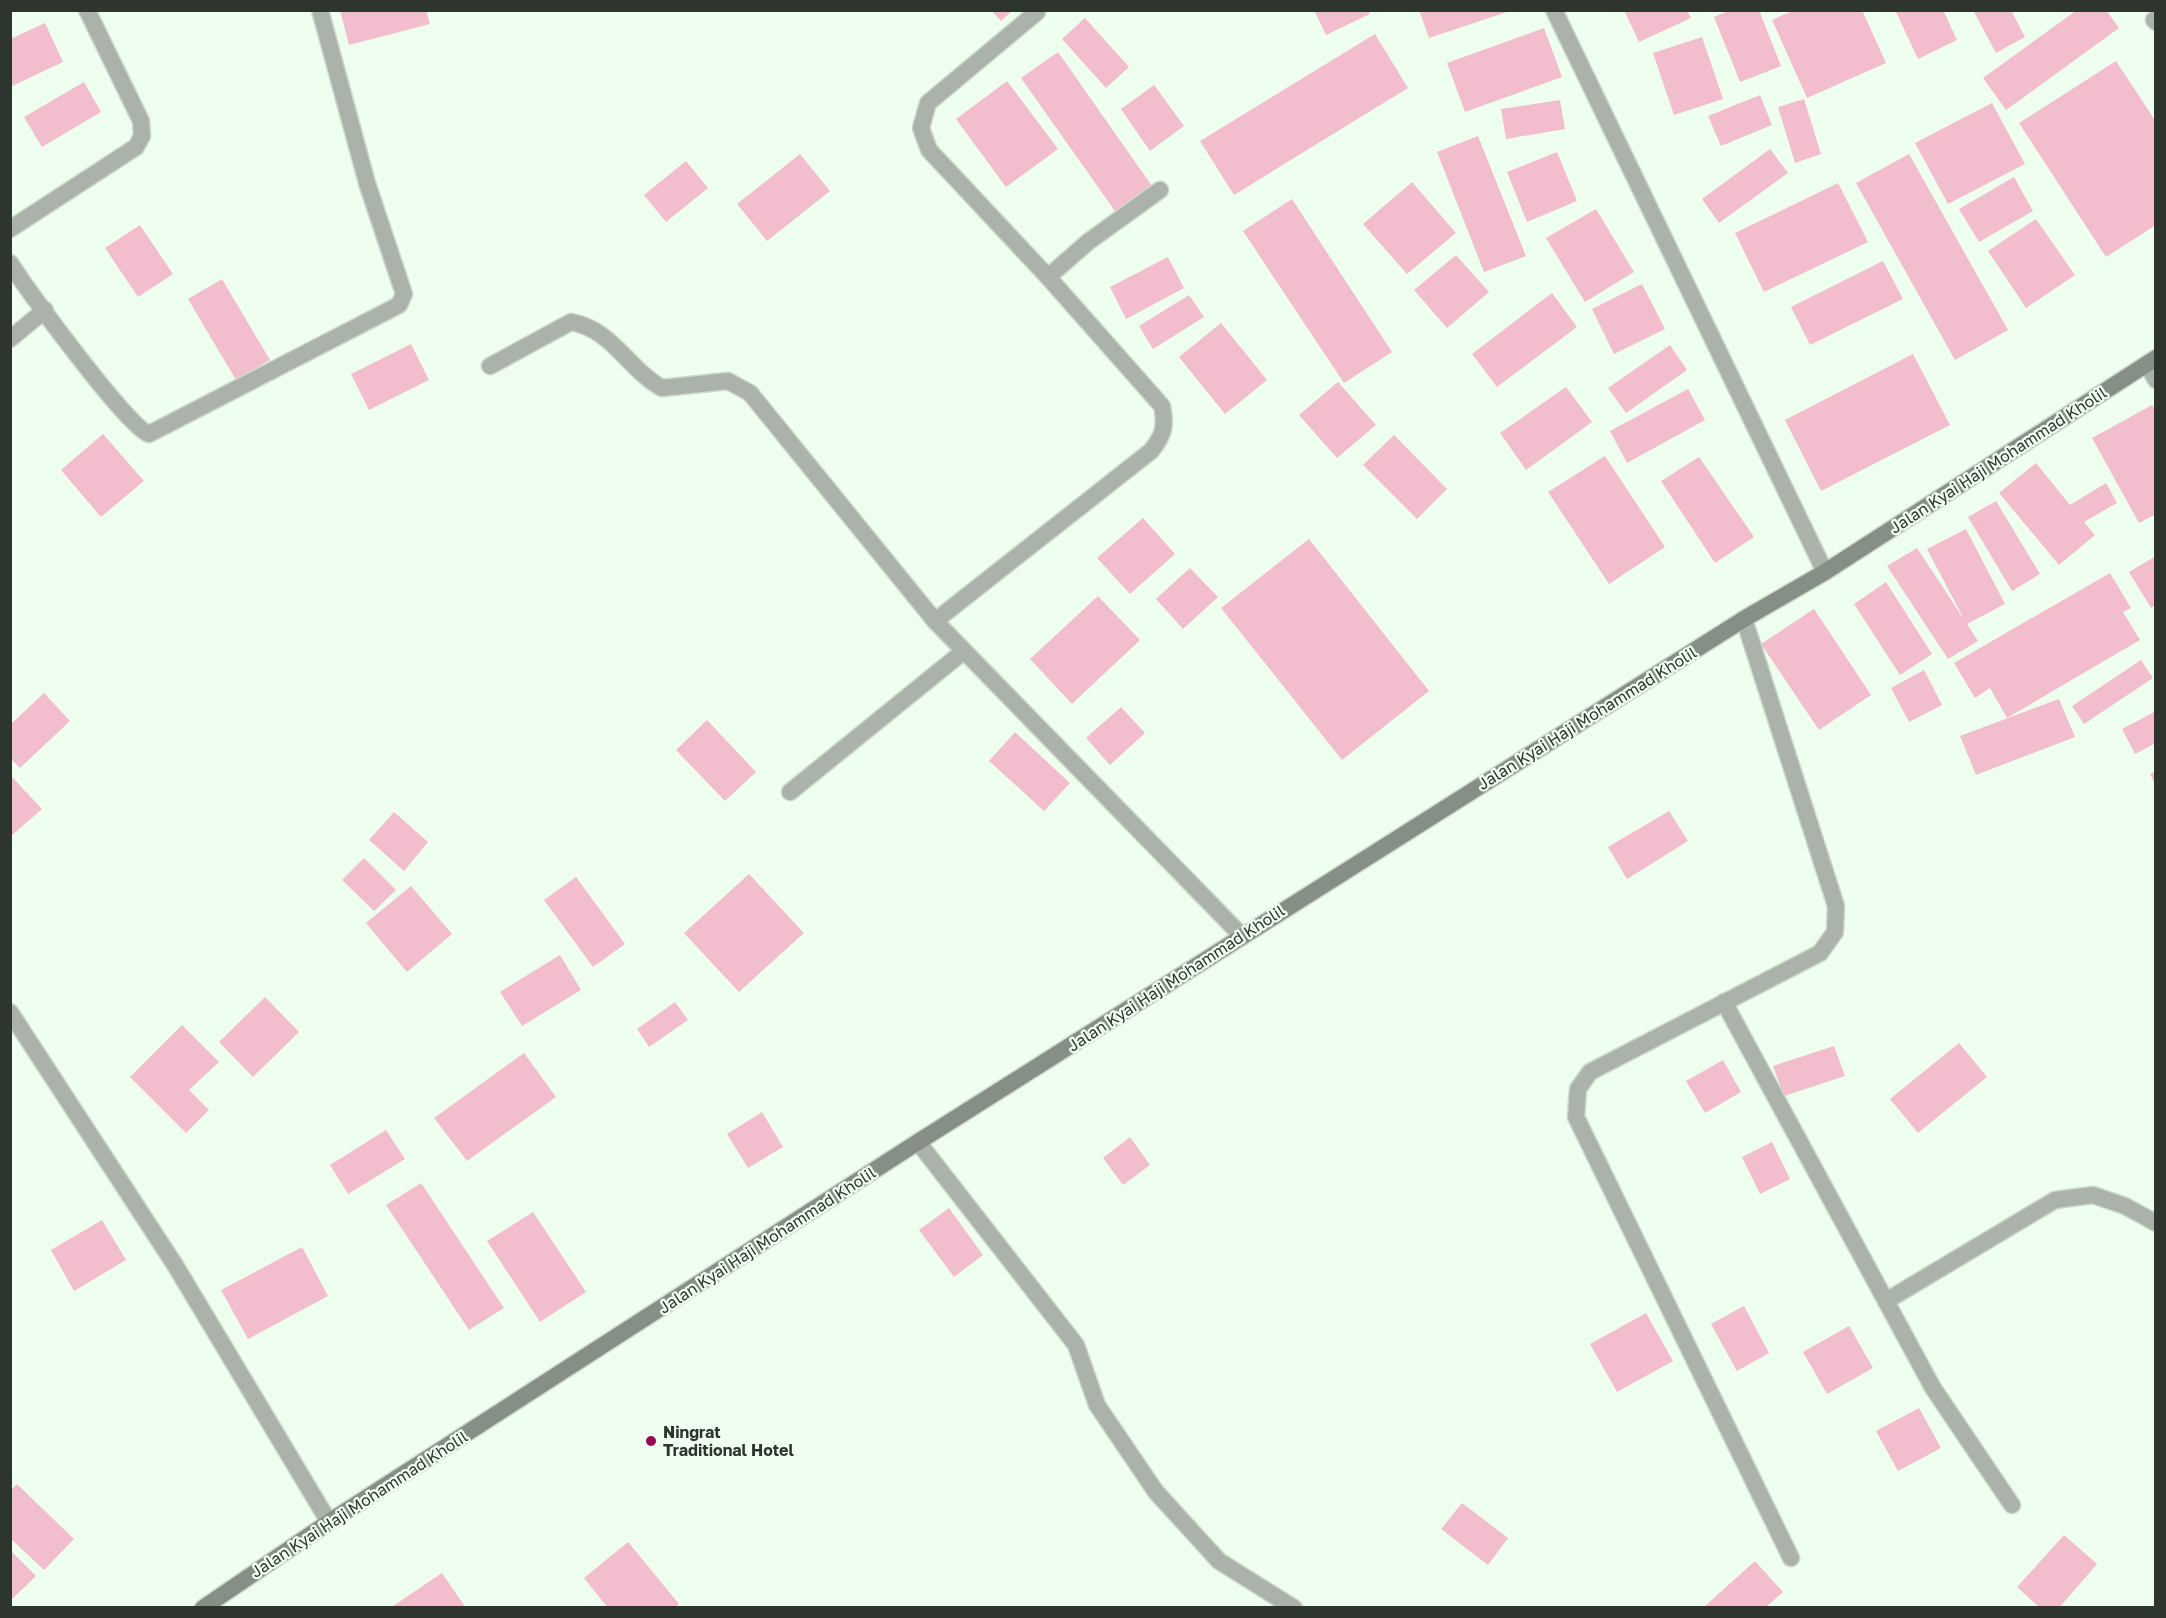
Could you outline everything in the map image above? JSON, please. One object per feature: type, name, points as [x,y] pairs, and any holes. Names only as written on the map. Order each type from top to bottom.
[{"type":"main road","name":"Jalan Kyai Haji Mohammad Kholil","points":[[203,1608],[329,1522],[918,1142],[1744,619],[1825,572],[2151,361]]},
{"type":"street","points":[[10,228],[136,147],[141,136],[141,122],[87,10]]},
{"type":"street","points":[[10,263],[108,395],[135,426],[149,434],[399,305],[404,294],[367,183],[320,10]]},
{"type":"street","points":[[1554,10],[1825,572]]},
{"type":"street","points":[[935,621],[1151,451],[1162,437],[1166,424],[1162,406],[1048,277],[929,150],[921,128],[928,103],[1037,12]]},
{"type":"street","points":[[1048,277],[1088,242],[1160,190]]},
{"type":"street","points":[[10,339],[45,310]]},
{"type":"street","points":[[490,366],[571,322],[591,327],[604,336],[654,384],[662,388],[728,381],[750,393],[935,621],[1242,936]]},
{"type":"street","points":[[2151,361],[2156,380]]},
{"type":"street","points":[[1744,619],[1836,906],[1835,932],[1821,953],[1590,1072],[1578,1089],[1576,1117],[1791,1558]]},
{"type":"street","points":[[790,792],[964,651]]},
{"type":"street","points":[[1724,1002],[1933,1388],[2012,1505]]},
{"type":"street","points":[[10,1012],[175,1265],[329,1522]]},
{"type":"street","points":[[918,1142],[1060,1321],[1076,1345],[1097,1405],[1156,1492],[1219,1561],[1294,1608]]},
{"type":"street","points":[[1886,1301],[2055,1200],[2093,1195],[2125,1206],[2156,1223]]},
{"type":"building","points":[[340,10],[426,10],[430,24],[349,45]]},
{"type":"building","points":[[991,10],[1013,10],[1001,21]]},
{"type":"building","points":[[1314,10],[1368,10],[1370,14],[1326,35]]},
{"type":"building","points":[[1419,10],[1510,10],[1510,11],[1429,38]]},
{"type":"building","points":[[1624,10],[1687,10],[1691,18],[1639,42]]},
{"type":"building","points":[[1730,10],[1759,10],[1781,66],[1740,82],[1714,17]]},
{"type":"building","points":[[1794,10],[1862,10],[1886,63],[1807,98],[1772,20]]},
{"type":"building","points":[[1895,10],[1943,10],[1957,40],[1918,59]]},
{"type":"building","points":[[1973,10],[2011,10],[2025,37],[1996,53]]},
{"type":"building","points":[[2077,10],[2106,10],[2119,28],[2006,110],[1983,78]]},
{"type":"building","points":[[1085,18],[1129,67],[1106,88],[1062,39]]},
{"type":"building","points":[[45,23],[63,62],[10,87],[10,39]]},
{"type":"building","points":[[1544,28],[1562,77],[1465,112],[1447,63]]},
{"type":"building","points":[[1375,34],[1408,88],[1234,195],[1200,141]]},
{"type":"building","points":[[1702,37],[1723,99],[1674,115],[1653,53]]},
{"type":"building","points":[[1058,52],[1152,186],[1115,211],[1021,78]]},
{"type":"building","points":[[2116,61],[2156,122],[2156,225],[2106,257],[2019,123]]},
{"type":"building","points":[[1007,81],[1058,149],[1006,187],[956,119]]},
{"type":"building","points":[[84,82],[101,112],[42,147],[24,117]]},
{"type":"building","points":[[1154,85],[1184,126],[1150,151],[1121,109]]},
{"type":"building","points":[[1760,95],[1772,125],[1721,146],[1708,116]]},
{"type":"building","points":[[1804,99],[1821,154],[1795,163],[1778,107]]},
{"type":"building","points":[[1560,100],[1565,129],[1506,139],[1501,109]]},
{"type":"building","points":[[1992,103],[2025,164],[1948,204],[1915,143]]},
{"type":"building","points":[[1478,136],[1526,256],[1484,272],[1437,152]]},
{"type":"building","points":[[1770,149],[1788,173],[1719,223],[1702,199]]},
{"type":"building","points":[[1557,152],[1577,201],[1527,222],[1507,172]]},
{"type":"building","points":[[800,154],[830,191],[767,241],[737,204]]},
{"type":"building","points":[[1909,154],[2008,330],[1955,360],[1856,183]]},
{"type":"building","points":[[686,161],[708,188],[666,222],[644,195]]},
{"type":"building","points":[[2014,177],[2033,211],[1979,242],[1959,209]]},
{"type":"building","points":[[1412,182],[1456,233],[1407,274],[1363,224]]},
{"type":"building","points":[[1838,183],[1868,242],[1764,292],[1735,233]]},
{"type":"building","points":[[1292,199],[1392,352],[1344,383],[1243,231]]},
{"type":"building","points":[[1596,209],[1634,272],[1585,302],[1546,238]]},
{"type":"building","points":[[2036,219],[2075,275],[2026,308],[1988,251]]},
{"type":"building","points":[[140,225],[173,274],[138,297],[105,248]]},
{"type":"building","points":[[1456,255],[1489,292],[1447,328],[1414,290]]},
{"type":"building","points":[[1168,257],[1184,288],[1126,319],[1110,287]]},
{"type":"building","points":[[1883,261],[1903,299],[1810,345],[1791,307]]},
{"type":"building","points":[[222,279],[270,360],[236,380],[188,299]]},
{"type":"building","points":[[1642,284],[1665,329],[1614,354],[1592,309]]},
{"type":"building","points":[[1552,293],[1577,327],[1497,387],[1472,354]]},
{"type":"building","points":[[1189,295],[1204,317],[1153,349],[1139,326]]},
{"type":"building","points":[[1221,323],[1267,380],[1225,414],[1179,357]]},
{"type":"building","points":[[411,344],[429,380],[369,410],[351,374]]},
{"type":"building","points":[[1670,345],[1687,370],[1626,413],[1608,388]]},
{"type":"building","points":[[1913,354],[1950,425],[1821,491],[1785,420]]},
{"type":"building","points":[[1338,382],[1376,425],[1337,458],[1299,415]]},
{"type":"building","points":[[1566,387],[1592,422],[1526,470],[1500,433]]},
{"type":"building","points":[[1688,389],[1705,420],[1627,463],[1610,431]]},
{"type":"building","points":[[2152,405],[2156,410],[2156,514],[2139,523],[2092,438]]},
{"type":"building","points":[[103,434],[144,481],[101,517],[61,470]]},
{"type":"building","points":[[1394,435],[1447,489],[1417,519],[1363,465]]},
{"type":"building","points":[[1605,456],[1665,547],[1609,584],[1548,492]]},
{"type":"building","points":[[1699,457],[1754,537],[1715,563],[1661,481]]},
{"type":"building","points":[[2036,463],[2070,505],[2106,483],[2117,503],[2084,522],[2095,535],[2059,565],[1999,493]]},
{"type":"building","points":[[1996,501],[2040,574],[2012,591],[1968,517]]},
{"type":"building","points":[[1143,518],[1175,554],[1130,594],[1097,558]]},
{"type":"building","points":[[1966,529],[2005,604],[1967,624],[1978,641],[1948,659],[1887,566],[1917,548],[1965,621],[1927,549]]},
{"type":"building","points":[[1309,539],[1429,691],[1342,760],[1221,608]]},
{"type":"building","points":[[2156,556],[2156,605],[2151,608],[2129,572]]},
{"type":"building","points":[[1190,568],[1218,597],[1183,629],[1156,599]]},
{"type":"building","points":[[2110,573],[2131,608],[2123,612],[2140,640],[2007,718],[1990,688],[1975,698],[1954,663]]},
{"type":"building","points":[[1886,582],[1932,654],[1900,675],[1854,604]]},
{"type":"building","points":[[1098,596],[1140,640],[1072,704],[1030,659]]},
{"type":"building","points":[[1814,609],[1871,695],[1819,730],[1761,644]]},
{"type":"building","points":[[2141,660],[2153,678],[2084,724],[2072,706]]},
{"type":"building","points":[[1924,670],[1942,705],[1909,722],[1891,688]]},
{"type":"building","points":[[44,693],[70,721],[20,768],[10,758],[10,725]]},
{"type":"building","points":[[2059,699],[2075,737],[1976,775],[1960,736]]},
{"type":"building","points":[[1121,707],[1145,733],[1110,765],[1086,738]]},
{"type":"building","points":[[2156,711],[2156,743],[2135,754],[2122,729]]},
{"type":"building","points":[[707,720],[756,772],[725,801],[676,750]]},
{"type":"building","points":[[1015,732],[1070,783],[1044,811],[989,761]]},
{"type":"building","points":[[2156,771],[2156,786],[2150,774]]},
{"type":"building","points":[[12,777],[42,809],[10,837],[10,779]]},
{"type":"building","points":[[1669,811],[1688,841],[1627,879],[1608,847]]},
{"type":"building","points":[[394,812],[428,842],[404,871],[369,840]]},
{"type":"building","points":[[364,858],[396,890],[374,911],[342,880]]},
{"type":"building","points":[[749,874],[804,933],[739,992],[684,933]]},
{"type":"building","points":[[576,877],[625,944],[593,967],[544,900]]},
{"type":"building","points":[[411,886],[452,934],[407,972],[366,923]]},
{"type":"building","points":[[560,955],[581,990],[522,1026],[500,992]]},
{"type":"building","points":[[265,997],[299,1032],[253,1077],[219,1042]]},
{"type":"building","points":[[675,1002],[688,1020],[649,1047],[637,1029]]},
{"type":"building","points":[[182,1025],[219,1062],[189,1090],[209,1110],[186,1133],[130,1077]]},
{"type":"building","points":[[1959,1043],[1987,1077],[1918,1133],[1890,1099]]},
{"type":"building","points":[[1834,1046],[1845,1076],[1784,1096],[1773,1066]]},
{"type":"building","points":[[524,1053],[556,1097],[467,1161],[434,1118]]},
{"type":"building","points":[[1723,1060],[1741,1092],[1705,1113],[1686,1081]]},
{"type":"building","points":[[762,1112],[783,1147],[748,1168],[727,1134]]},
{"type":"building","points":[[386,1130],[405,1159],[348,1194],[330,1165]]},
{"type":"building","points":[[1130,1137],[1150,1165],[1123,1185],[1103,1158]]},
{"type":"building","points":[[1772,1142],[1790,1179],[1760,1194],[1742,1157]]},
{"type":"building","points":[[421,1183],[504,1308],[469,1330],[386,1205]]},
{"type":"building","points":[[949,1208],[983,1255],[954,1277],[919,1230]]},
{"type":"building","points":[[533,1212],[586,1292],[540,1322],[487,1241]]},
{"type":"building","points":[[102,1220],[126,1260],[74,1291],[51,1250]]},
{"type":"building","points":[[302,1247],[328,1296],[248,1339],[221,1290]]},
{"type":"building","points":[[1744,1306],[1769,1353],[1737,1371],[1711,1324]]},
{"type":"building","points":[[1646,1313],[1673,1361],[1617,1392],[1590,1344]]},
{"type":"building","points":[[1849,1326],[1873,1368],[1827,1394],[1803,1352]]},
{"type":"building","points":[[1919,1408],[1941,1448],[1898,1471],[1876,1431]]},
{"type":"building","points":[[17,1484],[74,1539],[44,1570],[10,1538],[10,1491]]},
{"type":"building","points":[[1462,1503],[1508,1538],[1488,1565],[1441,1529]]},
{"type":"building","points":[[2064,1535],[2097,1564],[2059,1608],[2040,1608],[2017,1587]]},
{"type":"building","points":[[628,1542],[679,1604],[675,1608],[608,1608],[584,1578]]},
{"type":"building","points":[[10,1550],[36,1576],[10,1601]]},
{"type":"building","points":[[1755,1561],[1783,1592],[1765,1608],[1707,1608],[1705,1606]]},
{"type":"building","points":[[442,1573],[466,1608],[390,1608]]},
{"type":"place","name":"Ningrat Traditional Hotel","points":[[651,1441]]}]
